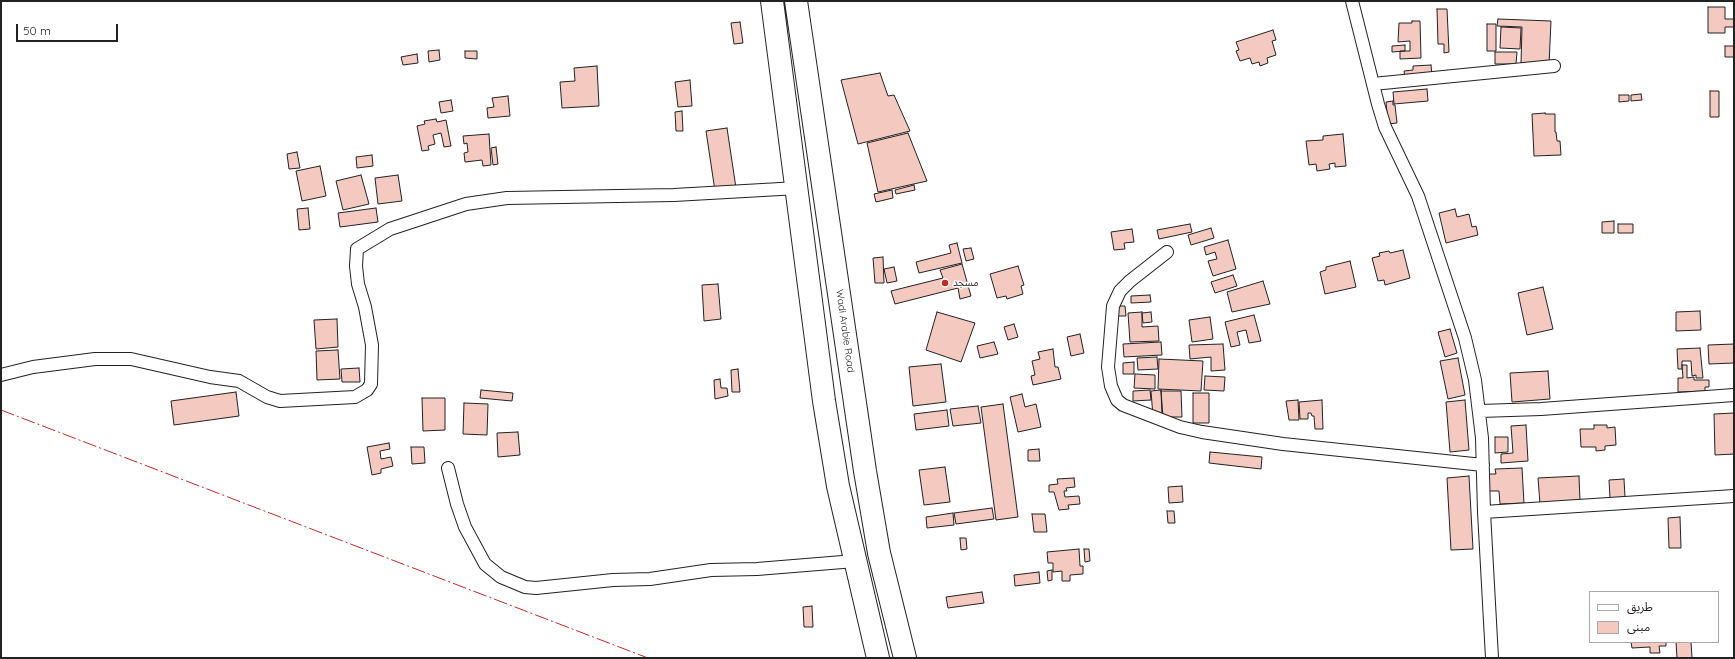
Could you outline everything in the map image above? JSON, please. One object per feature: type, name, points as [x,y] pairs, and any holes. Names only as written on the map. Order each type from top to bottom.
[{"type":"highway","points":[[772,1],[798,188],[812,321],[824,401],[838,486],[878,658]]},
{"type":"highway","name":"Wadi Arabie Road","points":[[796,1],[866,479],[879,553],[905,658]]},
{"type":"street","points":[[1352,1],[1373,84],[1386,127],[1411,178],[1465,338],[1480,411],[1492,658]]},
{"type":"street","points":[[1373,84],[1554,66]]},
{"type":"street","points":[[1,375],[32,368],[95,359],[131,359],[210,377],[239,381],[266,397],[280,401],[355,397],[367,390],[371,384],[372,345],[366,307],[358,284],[356,266],[357,249],[390,229],[466,204],[507,198],[674,195],[798,188]]},
{"type":"street","points":[[1167,252],[1130,281],[1120,291],[1113,306],[1108,367],[1111,386],[1117,400],[1124,405],[1180,427],[1202,432],[1283,444],[1483,464]]},
{"type":"street","points":[[1480,411],[1541,409],[1734,395]]},
{"type":"street","points":[[448,468],[457,504],[465,527],[485,564],[500,577],[525,587],[536,588],[613,580],[650,579],[711,570],[757,569],[855,561]]},
{"type":"street","points":[[1484,512],[1734,496]]},
{"type":"building","points":[[1708,7],[1725,7],[1725,19],[1734,19],[1734,27],[1725,27],[1725,33],[1708,33]]},
{"type":"building","points":[[1437,9],[1447,9],[1449,52],[1444,53],[1444,44],[1438,44]]},
{"type":"building","points":[[1498,19],[1551,21],[1549,65],[1521,63],[1522,27],[1497,26]]},
{"type":"building","points":[[1412,21],[1420,21],[1421,58],[1400,59],[1400,51],[1410,51],[1410,41],[1398,42],[1399,23],[1412,23]]},
{"type":"building","points":[[740,22],[743,43],[734,44],[731,23]]},
{"type":"building","points":[[1487,24],[1496,24],[1496,51],[1487,51]]},
{"type":"building","points":[[1501,27],[1521,28],[1520,49],[1500,48]]},
{"type":"building","points":[[1273,30],[1276,40],[1272,41],[1276,55],[1267,58],[1268,63],[1260,66],[1259,62],[1252,64],[1250,58],[1240,61],[1236,51],[1239,50],[1236,42]]},
{"type":"building","points":[[1405,45],[1405,51],[1392,52],[1392,46]]},
{"type":"building","points":[[1725,46],[1734,46],[1734,57],[1725,57]]},
{"type":"building","points":[[439,50],[440,60],[429,62],[428,51]]},
{"type":"building","points":[[465,51],[477,51],[477,59],[465,58]]},
{"type":"building","points":[[1495,52],[1517,52],[1516,64],[1495,64]]},
{"type":"building","points":[[417,54],[418,63],[403,65],[401,57]]},
{"type":"building","points":[[1431,65],[1432,76],[1405,77],[1404,71],[1413,70],[1413,66]]},
{"type":"building","points":[[597,66],[599,106],[562,108],[560,82],[575,81],[574,68]]},
{"type":"building","points":[[880,73],[888,96],[894,95],[910,131],[858,144],[841,80]]},
{"type":"building","points":[[690,80],[692,106],[678,107],[675,82]]},
{"type":"building","points":[[1427,89],[1428,101],[1394,104],[1393,92]]},
{"type":"building","points":[[1710,91],[1719,91],[1719,117],[1710,117]]},
{"type":"building","points":[[1641,94],[1642,100],[1631,101],[1631,95]]},
{"type":"building","points":[[1619,95],[1629,95],[1629,101],[1619,102]]},
{"type":"building","points":[[508,96],[510,116],[488,118],[487,108],[494,107],[492,98]]},
{"type":"building","points":[[451,100],[453,111],[441,113],[439,102]]},
{"type":"building","points":[[1393,101],[1393,105],[1395,105],[1397,123],[1388,124],[1386,102]]},
{"type":"building","points":[[682,111],[683,131],[676,131],[675,112]]},
{"type":"building","points":[[1532,114],[1555,114],[1555,132],[1557,141],[1560,141],[1561,155],[1534,156]]},
{"type":"building","points":[[436,119],[437,122],[446,120],[451,146],[444,147],[441,133],[433,135],[435,144],[428,146],[429,150],[422,151],[417,126],[425,124],[424,121]]},
{"type":"building","points":[[727,128],[736,188],[715,191],[706,131]]},
{"type":"building","points":[[908,133],[927,181],[878,192],[867,143]]},
{"type":"building","points":[[489,134],[491,165],[483,166],[482,160],[465,162],[464,153],[468,152],[467,143],[464,144],[463,136]]},
{"type":"building","points":[[1343,134],[1346,166],[1335,167],[1335,163],[1329,164],[1330,169],[1317,171],[1316,164],[1309,165],[1306,141],[1323,140],[1323,136]]},
{"type":"building","points":[[496,147],[498,164],[493,165],[491,148]]},
{"type":"building","points":[[297,152],[300,168],[289,169],[287,154]]},
{"type":"building","points":[[372,155],[373,166],[357,168],[356,157]]},
{"type":"building","points":[[320,166],[326,196],[302,201],[296,171]]},
{"type":"building","points":[[361,175],[369,204],[343,210],[336,181]]},
{"type":"building","points":[[398,175],[402,201],[378,204],[375,178]]},
{"type":"building","points":[[914,185],[915,190],[896,194],[895,190]]},
{"type":"building","points":[[892,190],[893,198],[876,202],[874,194]]},
{"type":"building","points":[[308,208],[310,229],[299,230],[297,209]]},
{"type":"building","points":[[376,208],[378,222],[340,227],[338,213]]},
{"type":"building","points":[[1455,209],[1457,217],[1469,214],[1472,227],[1476,226],[1478,235],[1446,243],[1439,213]]},
{"type":"building","points":[[1614,221],[1614,233],[1602,233],[1602,222]]},
{"type":"building","points":[[1190,224],[1192,232],[1159,239],[1157,230]]},
{"type":"building","points":[[1618,224],[1633,224],[1633,233],[1618,233]]},
{"type":"building","points":[[1211,228],[1214,238],[1191,245],[1188,235]]},
{"type":"building","points":[[1132,229],[1134,242],[1124,243],[1125,249],[1114,250],[1111,232]]},
{"type":"building","points":[[1228,240],[1236,269],[1213,276],[1208,261],[1217,259],[1215,252],[1206,255],[1204,247]]},
{"type":"building","points":[[957,243],[962,263],[919,273],[916,262],[951,253],[949,245]]},
{"type":"building","points":[[971,248],[974,259],[966,261],[963,249]]},
{"type":"building","points":[[1403,250],[1410,278],[1385,285],[1384,280],[1378,281],[1372,258],[1380,256],[1379,253],[1389,251],[1390,253]]},
{"type":"building","points":[[883,257],[884,283],[875,283],[873,258]]},
{"type":"building","points":[[1350,261],[1356,287],[1325,294],[1320,272],[1326,270],[1326,267]]},
{"type":"building","name":"مسجد","points":[[962,264],[971,296],[960,299],[958,288],[895,304],[891,291],[943,278],[940,270]]},
{"type":"building","points":[[1018,266],[1024,285],[1021,286],[1023,294],[1007,299],[1006,296],[997,298],[990,274]]},
{"type":"building","points":[[894,267],[897,281],[887,283],[884,269]]},
{"type":"building","points":[[1233,275],[1237,286],[1215,293],[1211,282]]},
{"type":"building","points":[[1263,281],[1270,304],[1232,312],[1227,292]]},
{"type":"building","points":[[718,284],[721,319],[704,321],[702,285]]},
{"type":"building","points":[[1543,287],[1553,329],[1527,335],[1518,293]]},
{"type":"building","points":[[1150,295],[1151,302],[1131,303],[1131,296]]},
{"type":"building","points":[[1116,306],[1125,306],[1126,316],[1116,316]]},
{"type":"building","points":[[1700,311],[1701,330],[1676,331],[1676,312]]},
{"type":"building","points":[[937,312],[975,323],[961,362],[926,350]]},
{"type":"building","points":[[1142,312],[1142,327],[1158,326],[1159,341],[1130,342],[1128,313]]},
{"type":"building","points":[[1151,312],[1152,322],[1143,323],[1142,313]]},
{"type":"building","points":[[1254,315],[1261,341],[1249,343],[1246,330],[1237,332],[1240,345],[1231,347],[1225,322]]},
{"type":"building","points":[[1210,317],[1213,339],[1192,342],[1189,320]]},
{"type":"building","points":[[337,319],[338,347],[316,349],[314,320]]},
{"type":"building","points":[[1014,324],[1018,337],[1008,340],[1004,327]]},
{"type":"building","points":[[1450,329],[1457,353],[1445,357],[1438,332]]},
{"type":"building","points":[[1080,334],[1084,353],[1071,356],[1067,337]]},
{"type":"building","points":[[994,342],[998,354],[980,358],[977,346]]},
{"type":"building","points":[[1161,342],[1162,355],[1124,357],[1123,344]]},
{"type":"building","points":[[1223,344],[1225,370],[1211,371],[1211,357],[1190,359],[1189,345]]},
{"type":"building","points":[[1734,344],[1734,363],[1709,364],[1708,345]]},
{"type":"building","points":[[1700,348],[1703,378],[1696,378],[1696,375],[1692,376],[1691,361],[1682,361],[1682,369],[1678,369],[1677,349]]},
{"type":"building","points":[[1053,349],[1055,367],[1058,367],[1061,379],[1033,385],[1031,376],[1035,375],[1032,361],[1040,359],[1038,352]]},
{"type":"building","points":[[338,350],[340,379],[317,380],[316,351]]},
{"type":"building","points":[[1157,357],[1158,369],[1138,370],[1137,358]]},
{"type":"building","points":[[1458,358],[1465,395],[1448,399],[1440,361]]},
{"type":"building","points":[[1159,359],[1203,361],[1201,391],[1158,389]]},
{"type":"building","points":[[1134,362],[1134,374],[1123,374],[1123,363]]},
{"type":"building","points":[[941,364],[946,402],[913,406],[909,367]]},
{"type":"building","points":[[1682,365],[1687,365],[1687,378],[1694,377],[1694,380],[1709,380],[1709,387],[1705,387],[1705,391],[1678,392],[1678,378],[1683,378]]},
{"type":"building","points":[[359,368],[360,382],[342,382],[341,369]]},
{"type":"building","points":[[738,369],[740,392],[732,392],[731,370]]},
{"type":"building","points":[[1548,371],[1550,399],[1512,402],[1510,373]]},
{"type":"building","points":[[1135,374],[1155,375],[1155,389],[1134,388]]},
{"type":"building","points":[[1205,376],[1225,377],[1224,391],[1204,390]]},
{"type":"building","points":[[720,379],[721,388],[727,388],[728,396],[715,399],[714,380]]},
{"type":"building","points":[[481,390],[513,393],[512,401],[480,398]]},
{"type":"building","points":[[1150,390],[1151,400],[1133,401],[1133,391]]},
{"type":"building","points":[[1161,390],[1162,416],[1153,417],[1151,391]]},
{"type":"building","points":[[1161,391],[1181,391],[1182,417],[1163,417]]},
{"type":"building","points":[[236,392],[239,416],[174,425],[171,401]]},
{"type":"building","points":[[1193,393],[1209,393],[1209,423],[1193,423]]},
{"type":"building","points":[[1022,394],[1025,407],[1036,404],[1041,427],[1018,432],[1010,397]]},
{"type":"building","points":[[422,398],[445,398],[445,430],[423,431]]},
{"type":"building","points":[[1298,400],[1299,420],[1289,420],[1286,401]]},
{"type":"building","points":[[1322,400],[1323,429],[1315,429],[1314,416],[1312,416],[1311,413],[1308,413],[1308,419],[1300,419],[1299,402]]},
{"type":"building","points":[[1465,400],[1469,450],[1450,452],[1446,402]]},
{"type":"building","points":[[464,403],[488,404],[487,435],[463,434]]},
{"type":"building","points":[[1003,404],[1018,517],[996,520],[981,407]]},
{"type":"building","points":[[978,406],[981,423],[953,426],[950,409]]},
{"type":"building","points":[[947,410],[949,426],[916,430],[914,414]]},
{"type":"building","points":[[1734,413],[1734,454],[1715,455],[1714,414]]},
{"type":"building","points":[[1526,425],[1528,461],[1501,463],[1501,454],[1513,453],[1511,426]]},
{"type":"building","points":[[1594,425],[1607,425],[1607,428],[1615,427],[1616,445],[1605,446],[1605,450],[1596,451],[1596,447],[1581,447],[1580,429],[1594,429]]},
{"type":"building","points":[[518,432],[520,455],[498,457],[497,433]]},
{"type":"building","points":[[1495,437],[1508,437],[1508,452],[1495,453]]},
{"type":"building","points":[[389,443],[390,449],[380,451],[381,459],[391,457],[393,466],[381,469],[381,473],[372,475],[367,447]]},
{"type":"building","points":[[411,447],[424,447],[425,463],[412,464]]},
{"type":"building","points":[[1039,449],[1040,461],[1028,461],[1028,450]]},
{"type":"building","points":[[1210,452],[1262,457],[1261,469],[1209,463]]},
{"type":"building","points":[[945,467],[950,502],[924,505],[919,470]]},
{"type":"building","points":[[1522,468],[1524,503],[1500,504],[1499,491],[1488,491],[1487,474],[1496,474],[1495,469]]},
{"type":"building","points":[[1469,476],[1473,549],[1451,550],[1447,478]]},
{"type":"building","points":[[1579,476],[1580,501],[1540,504],[1538,478]]},
{"type":"building","points":[[1074,478],[1075,487],[1066,488],[1067,491],[1064,491],[1065,497],[1079,496],[1080,504],[1068,505],[1069,509],[1059,510],[1054,492],[1049,492],[1049,485],[1058,484],[1057,479]]},
{"type":"building","points":[[1624,479],[1625,497],[1610,498],[1609,480]]},
{"type":"building","points":[[1182,486],[1183,502],[1169,503],[1168,487]]},
{"type":"building","points":[[992,508],[994,519],[956,524],[954,513]]},
{"type":"building","points":[[1167,511],[1174,511],[1175,523],[1168,523]]},
{"type":"building","points":[[953,513],[954,525],[927,528],[926,517]]},
{"type":"building","points":[[1032,514],[1045,514],[1047,532],[1034,532]]},
{"type":"building","points":[[1680,517],[1681,548],[1669,548],[1668,518]]},
{"type":"building","points":[[960,538],[966,538],[967,549],[961,550]]},
{"type":"building","points":[[1079,549],[1080,566],[1083,566],[1083,574],[1070,575],[1070,581],[1062,581],[1062,571],[1053,572],[1053,563],[1048,563],[1047,552]]},
{"type":"building","points":[[1084,549],[1089,549],[1090,561],[1085,562]]},
{"type":"building","points":[[1052,570],[1052,580],[1048,581],[1047,571]]},
{"type":"building","points":[[1039,572],[1040,583],[1015,586],[1014,575]]},
{"type":"building","points":[[982,592],[984,603],[948,608],[946,597]]},
{"type":"building","points":[[812,606],[813,627],[804,627],[803,607]]},
{"type":"building","points":[[1631,643],[1666,643],[1666,646],[1659,646],[1660,653],[1650,653],[1650,647],[1632,648]]},
{"type":"building","points":[[1676,643],[1691,643],[1692,658],[1677,658]]},
{"type":"power","points":[[1,410],[648,658]]},
{"type":"place","name":"مسجد","points":[[945,283]]}]
